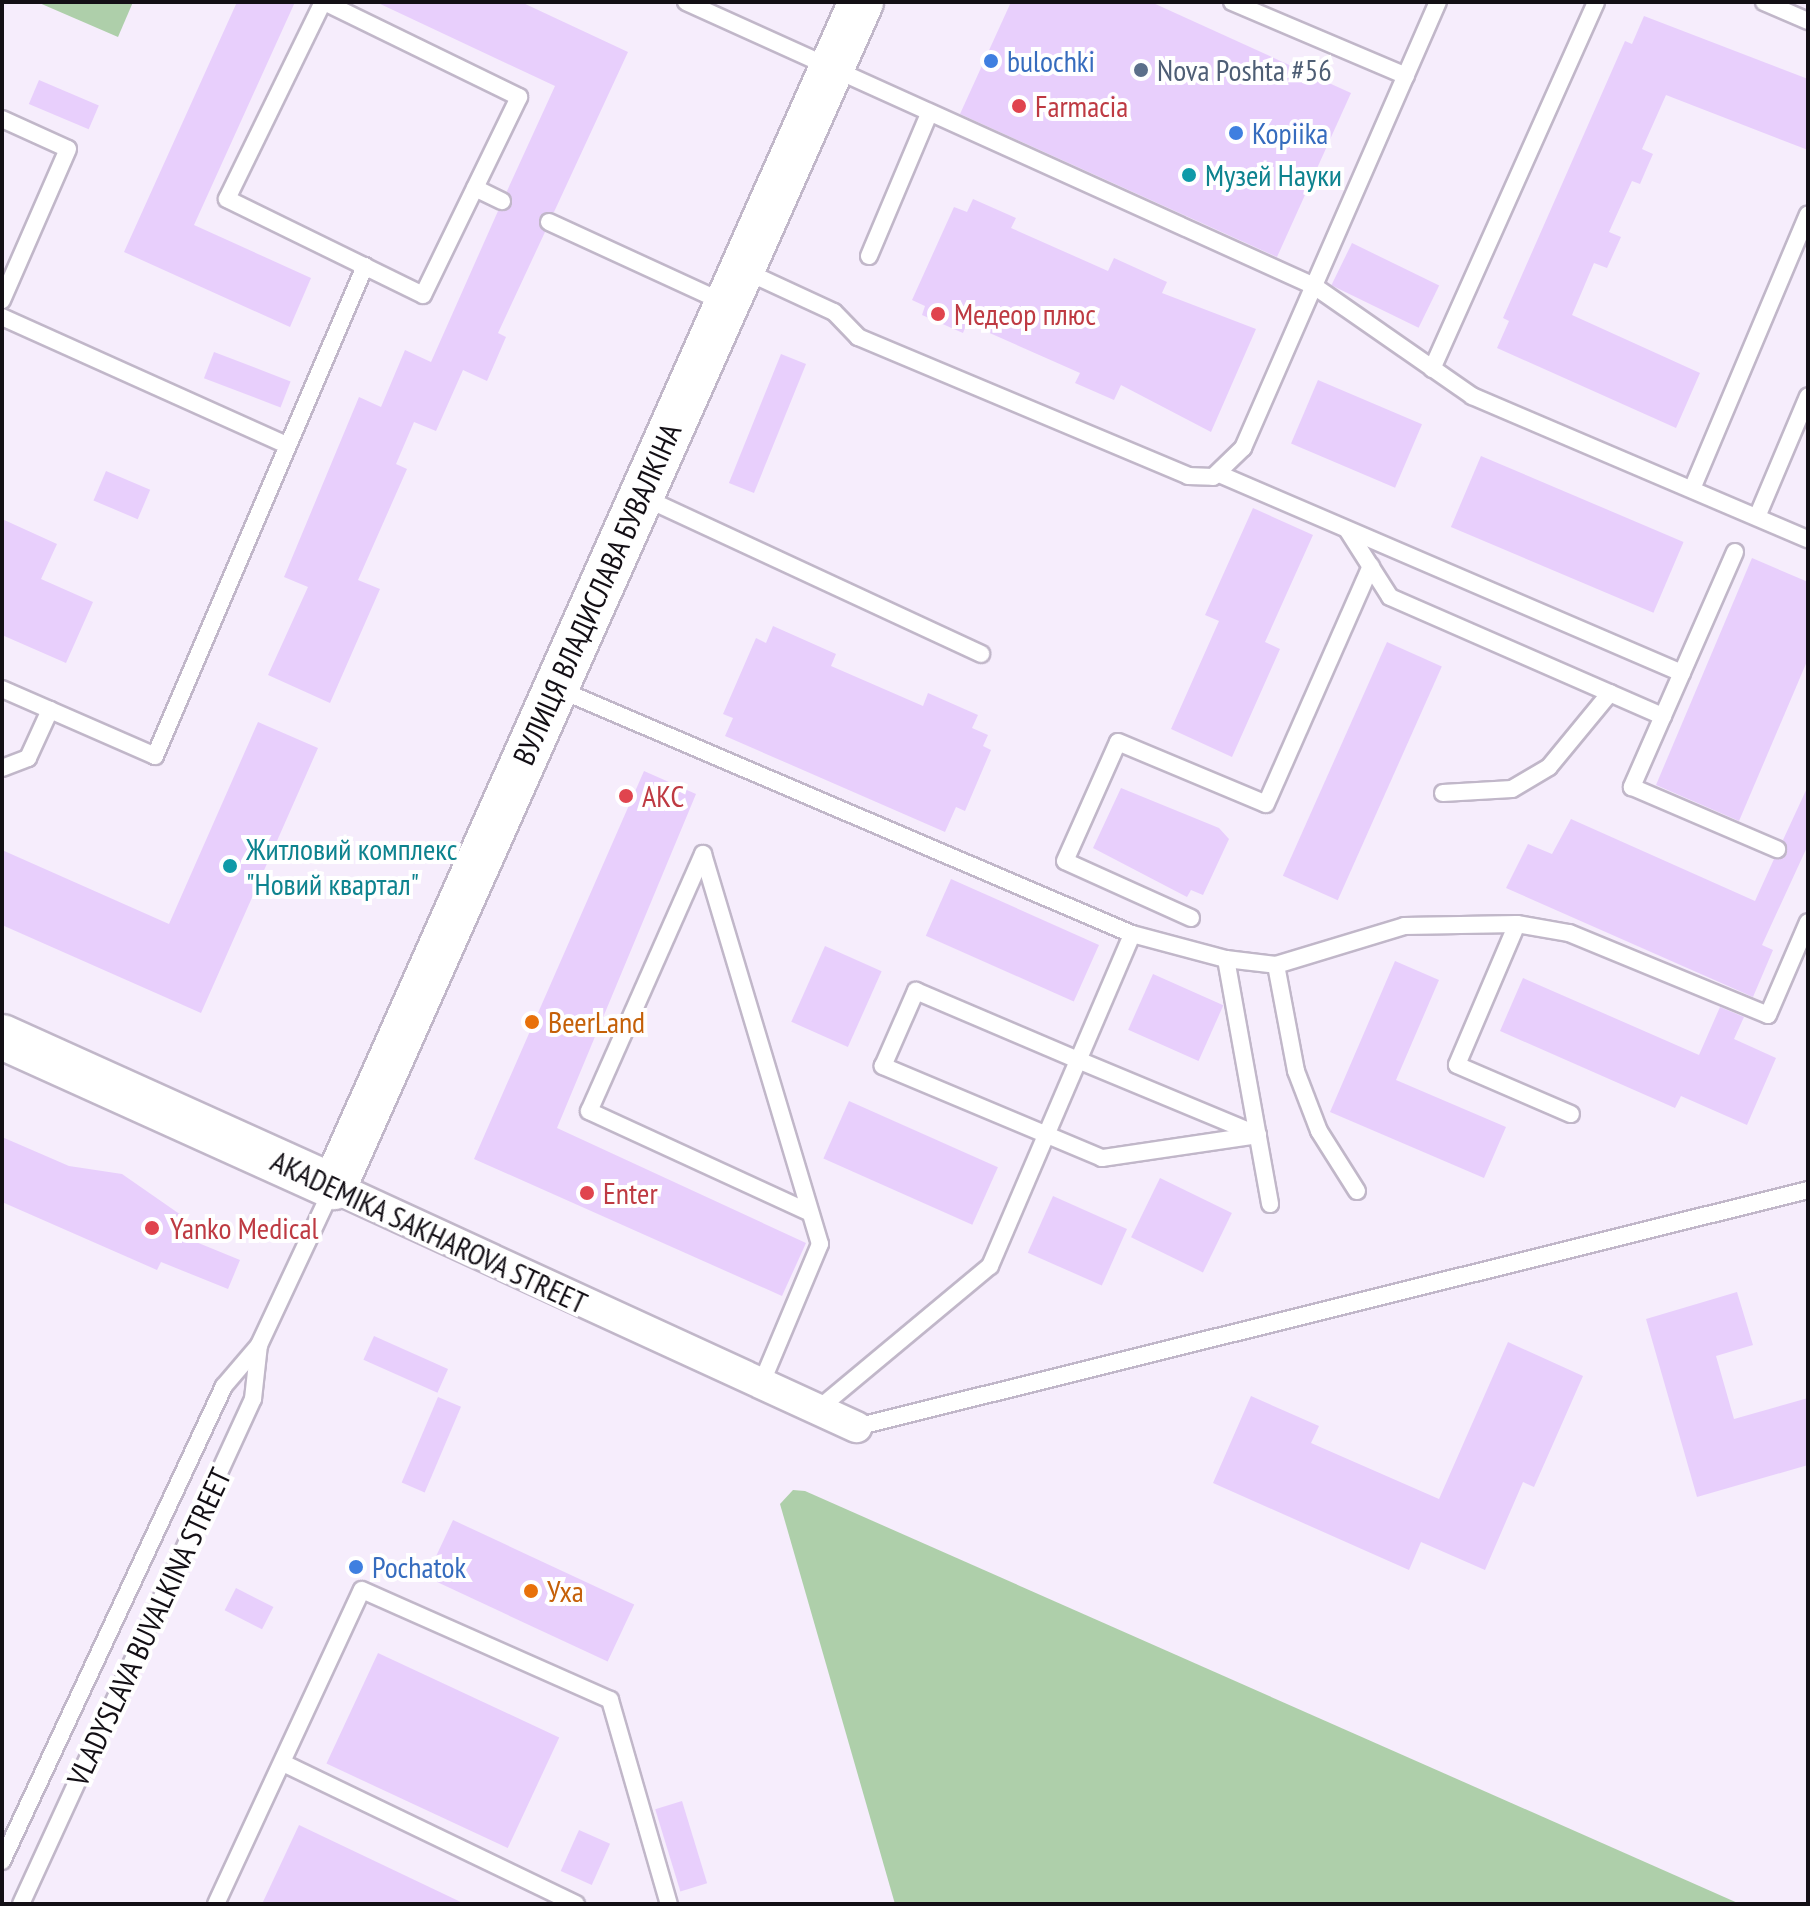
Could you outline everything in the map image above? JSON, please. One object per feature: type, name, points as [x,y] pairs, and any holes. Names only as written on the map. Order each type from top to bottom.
[{"type":"street","name":"ВУЛИЦЯ ВЛАДИСЛАВА БУВАЛКІНА","points":[[334,1187],[861,2]]},
{"type":"street","name":"AKADEMIKA SAKHAROVA STREET","points":[[2,1037],[334,1187],[760,1387],[856,1427]]},
{"type":"lane","points":[[323,2],[519,97],[423,295],[227,199],[323,2]]},
{"type":"lane","points":[[686,2],[928,116],[1314,286],[1472,396],[1808,539]]},
{"type":"lane","points":[[1232,2],[1406,76]]},
{"type":"lane","points":[[1219,474],[1243,448],[1438,2]]},
{"type":"lane","points":[[1432,369],[1596,2]]},
{"type":"lane","points":[[1764,2],[1808,21]]},
{"type":"lane","points":[[869,256],[928,116]]},
{"type":"lane","points":[[2,119],[68,149],[2,300]]},
{"type":"lane","points":[[475,188],[502,201]]},
{"type":"lane","points":[[1692,489],[1808,215]]},
{"type":"lane","points":[[549,222],[734,286],[834,312],[858,337],[1188,476],[1219,474],[1682,673]]},
{"type":"lane","points":[[2,689],[155,756],[365,266]]},
{"type":"lane","points":[[2,317],[287,445]]},
{"type":"lane","points":[[1757,517],[1808,396]]},
{"type":"lane","points":[[641,496],[981,654]]},
{"type":"lane","points":[[1348,531],[1390,597],[1663,716]]},
{"type":"lane","points":[[1735,552],[1632,787],[1777,849]]},
{"type":"lane","points":[[1191,918],[1065,861],[1118,742],[1266,804],[1371,566]]},
{"type":"lane","points":[[555,688],[1132,934],[1226,959],[1276,965],[1404,926],[1517,924],[1569,933],[1768,1015],[1808,922]]},
{"type":"lane","points":[[1443,793],[1512,789],[1549,767],[1610,693]]},
{"type":"lane","points":[[2,768],[28,758],[50,710]]},
{"type":"lane","points":[[760,1387],[820,1244],[703,854],[589,1111],[809,1212]]},
{"type":"lane","points":[[1517,924],[1457,1065],[1571,1114]]},
{"type":"lane","points":[[817,1410],[990,1266],[1132,934]]},
{"type":"lane","points":[[1226,959],[1270,1204]]},
{"type":"lane","points":[[1276,965],[1296,1071],[1319,1131],[1357,1191]]},
{"type":"lane","points":[[916,991],[1258,1135],[1102,1158],[883,1066],[916,991]]},
{"type":"lane","name":"VLADYSLAVA BUVALKINA STREET","points":[[2,1861],[224,1386],[259,1345],[334,1187]]},
{"type":"lane","points":[[856,1427],[1808,1190]]},
{"type":"lane","name":"VLADYSLAVA BUVALKINA STREET","points":[[21,1904],[253,1399],[259,1345]]},
{"type":"lane","points":[[216,1904],[362,1590],[610,1700],[669,1904]]},
{"type":"lane","points":[[283,1763],[576,1904]]},
{"type":"green space","points":[[37,2],[133,2],[118,37]]},
{"type":"green space","points":[[793,1490],[805,1491],[1740,1904],[895,1904],[780,1504]]},
{"type":"building","points":[[237,2],[295,2],[194,225],[311,278],[290,327],[124,252]]},
{"type":"building","points":[[376,2],[521,2],[628,52],[554,212],[539,218],[545,232],[498,333],[506,337],[487,381],[463,370],[436,431],[414,422],[396,464],[407,469],[358,580],[380,589],[330,703],[268,675],[308,587],[284,577],[359,397],[381,407],[405,350],[431,362],[498,211],[512,205],[507,191],[555,86]]},
{"type":"building","points":[[1011,2],[1151,2],[1351,93],[1277,257],[960,114]]},
{"type":"building","points":[[1644,16],[1808,79],[1808,150],[1666,95],[1642,149],[1653,154],[1640,184],[1632,181],[1609,232],[1621,237],[1607,268],[1594,263],[1572,315],[1700,373],[1676,428],[1497,348],[1509,321],[1503,318],[1625,41],[1632,44]]},
{"type":"building","points":[[39,80],[99,105],[89,129],[29,104]]},
{"type":"building","points":[[973,199],[1016,218],[1011,228],[1108,271],[1114,258],[1167,282],[1162,293],[1256,329],[1211,432],[1121,385],[1114,400],[1075,383],[1080,373],[967,323],[963,333],[922,315],[925,306],[912,300],[954,207],[967,212]]},
{"type":"building","points":[[1352,243],[1439,286],[1419,328],[1331,285]]},
{"type":"building","points":[[214,352],[291,381],[281,408],[204,378]]},
{"type":"building","points":[[781,354],[806,364],[754,493],[729,483]]},
{"type":"building","points":[[1318,380],[1422,424],[1395,488],[1291,444]]},
{"type":"building","points":[[1481,456],[1684,542],[1653,613],[1451,527]]},
{"type":"building","points":[[106,471],[150,490],[138,519],[93,500]]},
{"type":"building","points":[[1253,508],[1313,535],[1265,642],[1280,649],[1232,757],[1171,729],[1219,621],[1205,615]]},
{"type":"building","points":[[2,519],[57,544],[41,579],[93,602],[66,663],[2,635]]},
{"type":"building","points":[[1752,558],[1808,582],[1808,659],[1739,821],[1656,785]]},
{"type":"building","points":[[773,626],[836,654],[831,666],[923,706],[928,693],[978,715],[972,728],[988,735],[983,746],[991,750],[965,811],[956,807],[945,832],[725,736],[733,718],[723,714],[756,638],[766,643]]},
{"type":"building","points":[[1387,642],[1442,666],[1338,900],[1283,876]]},
{"type":"building","name":"Житловий комплекс \"Новий квартал\"","points":[[258,722],[318,748],[201,1013],[2,925],[2,850],[169,924]]},
{"type":"building","points":[[644,771],[696,794],[557,1128],[806,1243],[782,1296],[474,1159]]},
{"type":"building","points":[[1808,786],[1808,845],[1762,945],[1773,950],[1753,997],[1506,888],[1528,844],[1552,854],[1571,819],[1755,901],[1774,859],[1787,854],[1783,840]]},
{"type":"building","points":[[1121,788],[1219,828],[1229,839],[1203,895],[1191,890],[1187,897],[1093,848]]},
{"type":"building","points":[[951,879],[1099,945],[1074,1002],[926,936]]},
{"type":"building","points":[[825,946],[882,971],[848,1047],[791,1022]]},
{"type":"building","points":[[1395,961],[1439,980],[1396,1080],[1506,1127],[1484,1178],[1330,1112]]},
{"type":"building","points":[[1153,974],[1223,1005],[1199,1061],[1128,1030]]},
{"type":"building","points":[[1523,978],[1699,1055],[1720,1007],[1744,1017],[1734,1039],[1776,1058],[1747,1125],[1681,1096],[1675,1108],[1500,1031]]},
{"type":"building","points":[[849,1101],[998,1167],[972,1225],[823,1159]]},
{"type":"building","points":[[2,1137],[69,1166],[122,1174],[181,1215],[174,1233],[240,1260],[228,1289],[161,1262],[157,1270],[2,1202]]},
{"type":"building","points":[[1160,1178],[1232,1213],[1203,1272],[1131,1237]]},
{"type":"building","points":[[1053,1196],[1127,1229],[1102,1286],[1028,1253]]},
{"type":"building","points":[[1737,1292],[1753,1345],[1716,1356],[1734,1419],[1808,1398],[1808,1465],[1697,1497],[1646,1319]]},
{"type":"building","points":[[374,1336],[448,1369],[437,1393],[363,1360]]},
{"type":"building","points":[[1508,1342],[1583,1376],[1534,1487],[1523,1482],[1485,1570],[1421,1542],[1409,1570],[1213,1483],[1251,1396],[1319,1426],[1311,1443],[1439,1499]]},
{"type":"building","points":[[438,1397],[461,1407],[425,1492],[402,1483]]},
{"type":"building","name":"Уха","points":[[453,1520],[634,1605],[608,1662],[426,1577]]},
{"type":"building","points":[[236,1588],[273,1607],[262,1629],[225,1610]]},
{"type":"building","points":[[378,1653],[559,1738],[508,1848],[326,1764]]},
{"type":"building","points":[[682,1801],[707,1883],[680,1891],[655,1809]]},
{"type":"building","points":[[299,1825],[465,1904],[262,1904]]},
{"type":"building","points":[[579,1830],[610,1844],[592,1885],[561,1871]]},
{"type":"place","name":"bulochki","points":[[991,61]]},
{"type":"place","name":"Nova Poshta #56","points":[[1141,70]]},
{"type":"place","name":"Farmacia","points":[[1019,106]]},
{"type":"place","name":"Kopiika","points":[[1236,133]]},
{"type":"place","name":"Музей Науки","points":[[1189,175]]},
{"type":"place","name":"Медеор плюс","points":[[938,314]]},
{"type":"place","name":"АКС","points":[[626,796]]},
{"type":"place","name":"Житловий комплекс \"Новий квартал\"","points":[[230,866]]},
{"type":"place","name":"BeerLand","points":[[532,1022]]},
{"type":"place","name":"Enter","points":[[587,1193]]},
{"type":"place","name":"Yanko Medical","points":[[152,1228]]},
{"type":"place","name":"Pochatok","points":[[356,1567]]},
{"type":"place","name":"Уха","points":[[531,1591]]}]
